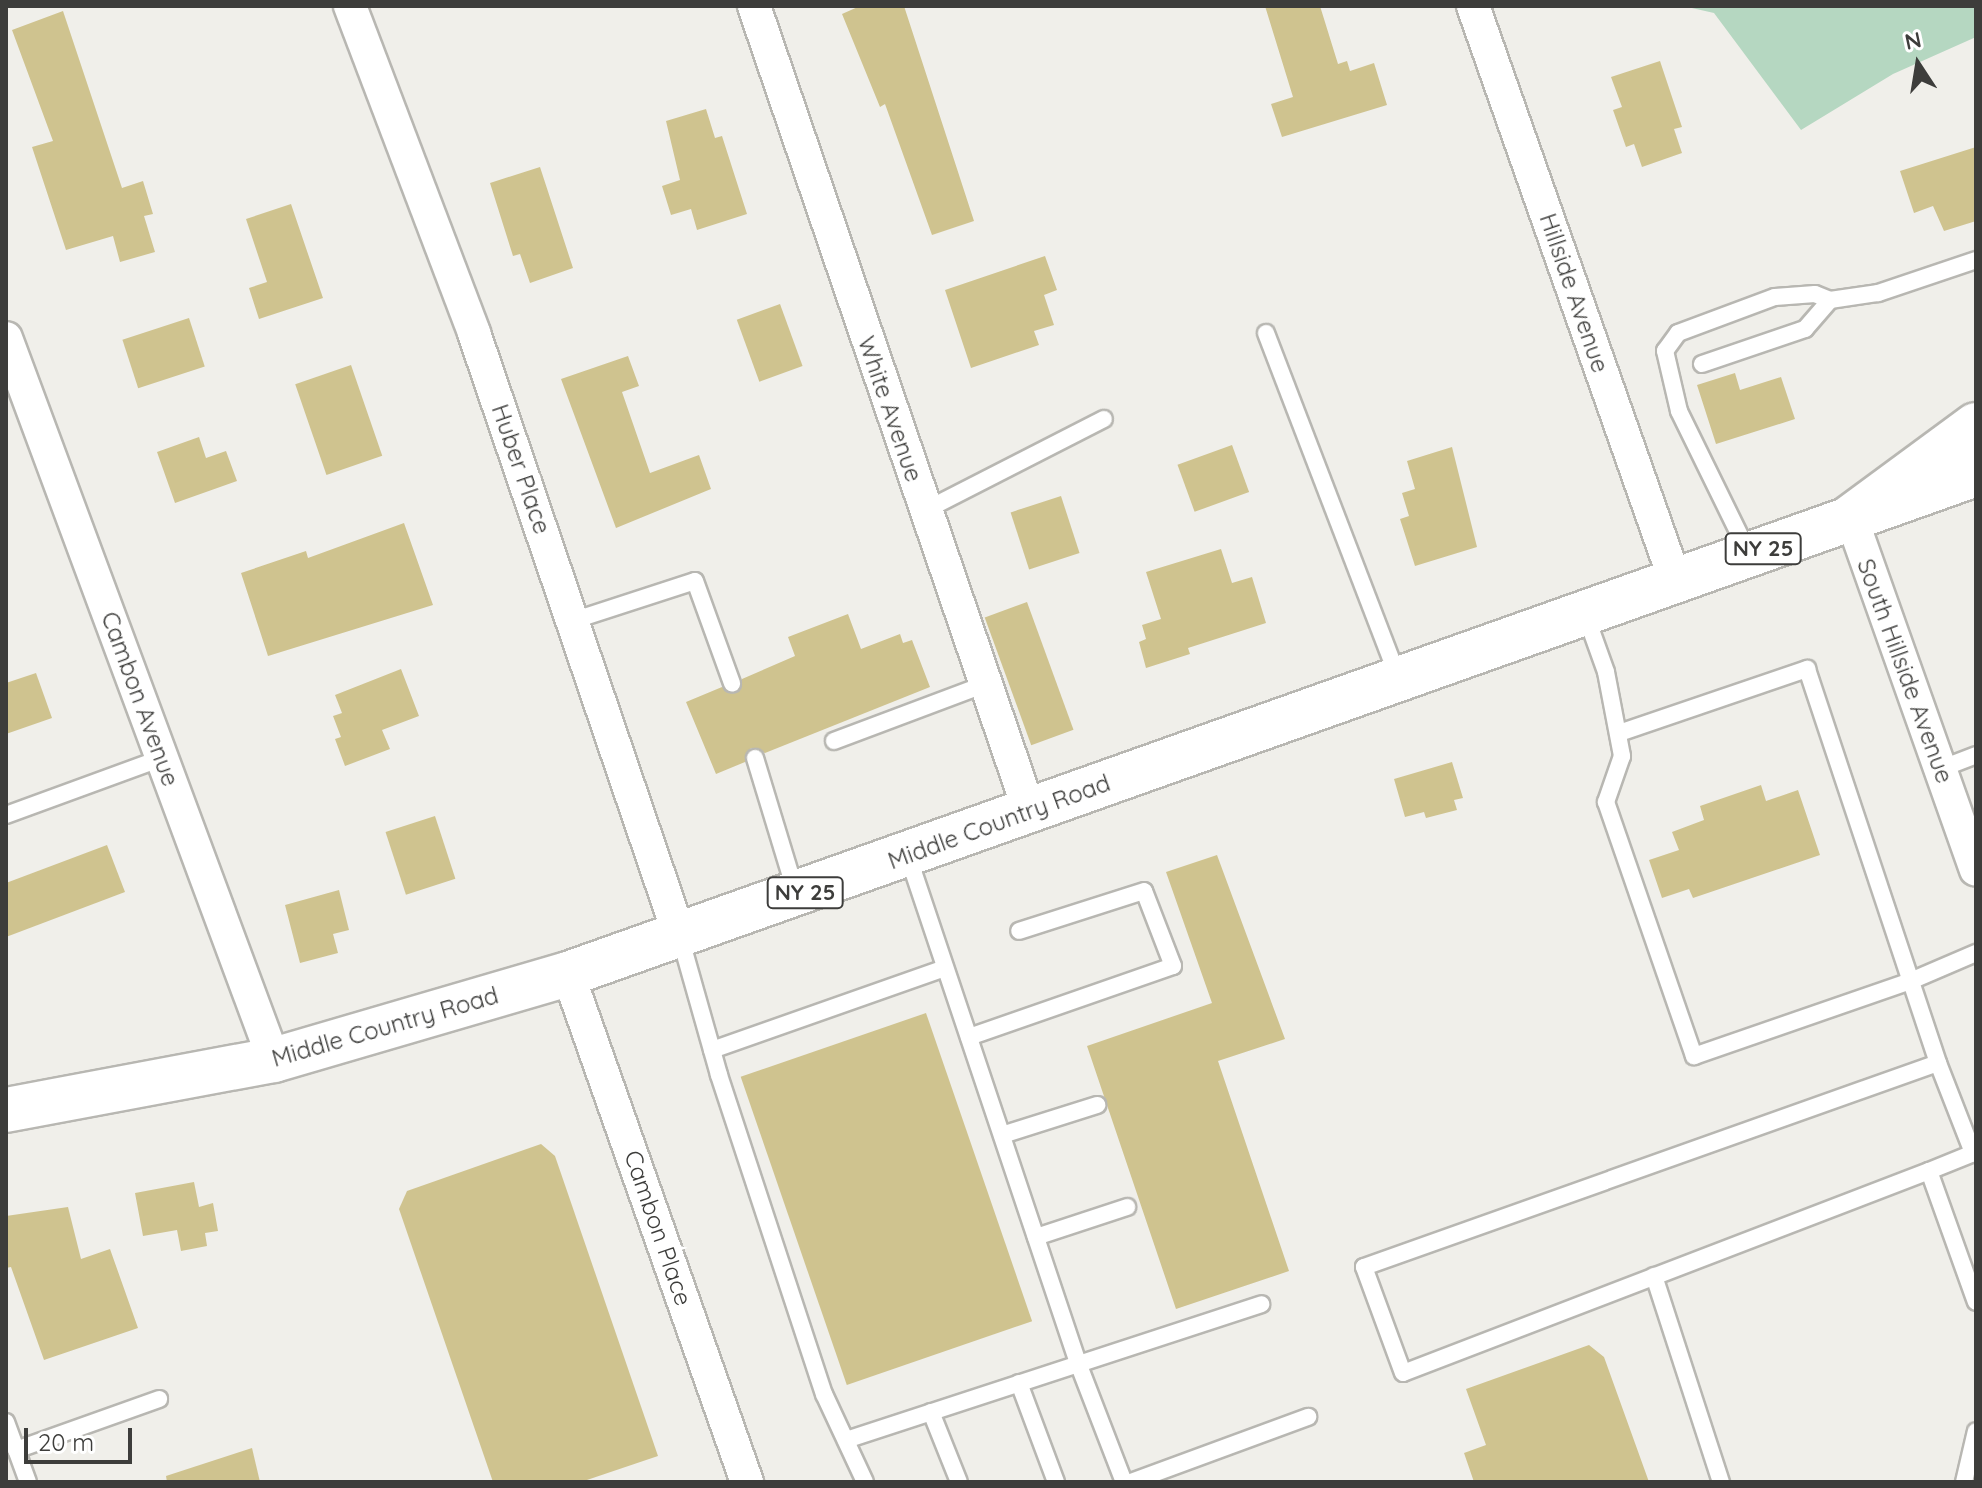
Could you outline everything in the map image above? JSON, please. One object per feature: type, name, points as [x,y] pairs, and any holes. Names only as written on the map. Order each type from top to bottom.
[{"type":"main road","points":[[1851,517],[1976,425]]},
{"type":"main road","name":"Middle Country Road","points":[[6,1110],[274,1060],[568,974],[680,937],[1398,677],[1976,474]]},
{"type":"street","name":"Huber Place","points":[[350,6],[474,333],[680,937]]},
{"type":"street","name":"White Avenue","points":[[754,6],[983,685],[1029,810]]},
{"type":"street","name":"Hillside Avenue","points":[[1473,6],[1675,580]]},
{"type":"street","name":"Cambon Avenue","points":[[6,338],[274,1060]]},
{"type":"street","name":"South Hillside Avenue","points":[[1851,517],[1976,870]]},
{"type":"street","name":"Cambon Place","points":[[568,974],[747,1482]]},
{"type":"lane","points":[[1749,554],[1679,411],[1665,351],[1678,333],[1775,297],[1815,294],[1830,300],[1878,293],[1976,260]]},
{"type":"lane","points":[[1702,364],[1805,329],[1830,300]]},
{"type":"lane","points":[[1266,333],[1398,677]]},
{"type":"lane","points":[[924,511],[1104,419]]},
{"type":"lane","points":[[572,621],[695,581],[732,683]]},
{"type":"lane","points":[[1584,612],[1606,672],[1622,756],[1606,802],[1694,1056],[1913,980],[1976,953]]},
{"type":"lane","points":[[1619,733],[1807,669],[1913,980],[1938,1063],[1975,1152],[1403,1373],[1364,1267],[1938,1063]]},
{"type":"lane","points":[[834,741],[983,685]]},
{"type":"lane","points":[[1940,769],[1976,755]]},
{"type":"lane","points":[[6,815],[162,758]]},
{"type":"lane","points":[[755,758],[796,895]]},
{"type":"lane","points":[[908,856],[1078,1363],[1124,1482]]},
{"type":"lane","points":[[969,1037],[1173,966],[1144,891],[1019,931]]},
{"type":"lane","points":[[680,937],[712,1050],[824,1394],[865,1482]]},
{"type":"lane","points":[[712,1050],[945,968]]},
{"type":"lane","points":[[1002,1135],[1097,1105]]},
{"type":"lane","points":[[1929,1171],[1976,1302]]},
{"type":"lane","points":[[1036,1237],[1127,1207]]},
{"type":"lane","points":[[1654,1276],[1721,1482]]},
{"type":"lane","points":[[846,1440],[1261,1304]]},
{"type":"lane","points":[[1019,1383],[1056,1482]]},
{"type":"lane","points":[[16,1450],[159,1399]]},
{"type":"lane","points":[[931,1412],[959,1482]]},
{"type":"lane","points":[[1131,1482],[1308,1417]]},
{"type":"lane","points":[[6,1422],[28,1482]]},
{"type":"lane","points":[[1964,1482],[1976,1431]]},
{"type":"green space","points":[[1683,6],[1976,6],[1976,37],[1893,74],[1801,130],[1714,13]]},
{"type":"building","points":[[860,6],[904,6],[974,221],[932,235],[885,104],[880,107],[842,14]]},
{"type":"building","points":[[1265,6],[1320,6],[1338,64],[1347,61],[1350,71],[1374,63],[1387,105],[1282,137],[1271,104],[1293,97]]},
{"type":"building","points":[[63,11],[122,188],[143,181],[153,214],[144,216],[155,252],[120,262],[113,236],[66,250],[32,147],[53,141],[12,30]]},
{"type":"building","points":[[1660,61],[1682,127],[1674,129],[1682,153],[1642,167],[1634,144],[1626,147],[1613,110],[1622,107],[1611,77]]},
{"type":"building","points":[[706,109],[715,138],[722,136],[747,214],[697,230],[691,209],[671,215],[662,186],[680,180],[666,121]]},
{"type":"building","points":[[1976,147],[1976,221],[1944,231],[1933,206],[1914,213],[1900,171]]},
{"type":"building","points":[[540,167],[573,268],[530,283],[520,254],[513,256],[490,183]]},
{"type":"building","points":[[291,204],[323,298],[259,319],[249,288],[267,282],[246,219]]},
{"type":"building","points":[[1045,256],[1057,290],[1044,295],[1054,325],[1034,331],[1039,345],[971,368],[945,290]]},
{"type":"building","points":[[780,304],[803,366],[759,382],[737,320]]},
{"type":"building","points":[[189,318],[205,367],[138,388],[122,340]]},
{"type":"building","points":[[628,356],[639,386],[622,392],[650,473],[699,455],[711,489],[616,528],[561,379]]},
{"type":"building","points":[[351,365],[382,456],[326,475],[295,384]]},
{"type":"building","points":[[1735,373],[1740,390],[1781,377],[1795,419],[1716,444],[1697,385]]},
{"type":"building","points":[[199,437],[206,458],[226,451],[237,481],[175,503],[157,452]]},
{"type":"building","points":[[1232,445],[1249,492],[1195,512],[1177,465]]},
{"type":"building","points":[[1452,447],[1477,547],[1415,566],[1400,519],[1409,516],[1402,493],[1415,489],[1407,461]]},
{"type":"building","points":[[1061,496],[1080,553],[1029,569],[1011,512]]},
{"type":"building","points":[[404,523],[433,605],[268,656],[241,573],[306,551],[308,558]]},
{"type":"building","points":[[1221,549],[1232,583],[1252,577],[1266,623],[1188,648],[1190,654],[1146,668],[1139,642],[1146,639],[1142,625],[1161,619],[1146,572]]},
{"type":"building","points":[[1027,602],[1074,730],[1031,745],[985,617]]},
{"type":"building","points":[[848,614],[861,649],[900,634],[903,643],[912,640],[930,687],[765,753],[751,748],[745,762],[716,774],[686,702],[722,687],[736,693],[742,679],[795,656],[788,637]]},
{"type":"building","points":[[401,669],[419,716],[382,730],[390,749],[345,766],[335,739],[341,737],[333,716],[342,713],[335,695]]},
{"type":"building","points":[[36,673],[52,718],[6,734],[6,683]]},
{"type":"building","points":[[1452,762],[1463,798],[1454,800],[1457,810],[1426,818],[1424,812],[1405,817],[1394,779]]},
{"type":"building","points":[[1761,785],[1766,801],[1798,790],[1820,855],[1693,898],[1689,889],[1662,898],[1649,860],[1679,850],[1672,832],[1704,820],[1700,806]]},
{"type":"building","points":[[435,816],[455,879],[406,895],[386,832]]},
{"type":"building","points":[[107,845],[125,892],[6,937],[6,883]]},
{"type":"building","points":[[1217,855],[1285,1039],[1218,1061],[1289,1271],[1176,1309],[1087,1046],[1212,1003],[1166,872]]},
{"type":"building","points":[[339,890],[349,930],[333,934],[338,953],[300,963],[285,905]]},
{"type":"building","points":[[926,1013],[1032,1321],[847,1385],[741,1077]]},
{"type":"building","points":[[541,1144],[555,1156],[658,1456],[581,1482],[493,1482],[399,1209],[407,1191]]},
{"type":"building","points":[[194,1182],[199,1207],[213,1203],[218,1231],[205,1233],[207,1246],[181,1251],[177,1230],[143,1236],[135,1193]]},
{"type":"building","points":[[68,1207],[81,1259],[110,1249],[138,1328],[44,1360],[11,1267],[6,1268],[6,1216]]},
{"type":"building","points":[[1589,1345],[1604,1357],[1649,1482],[1474,1482],[1464,1453],[1486,1445],[1466,1389]]},
{"type":"building","points":[[252,1448],[260,1482],[167,1482],[166,1476]]}]
